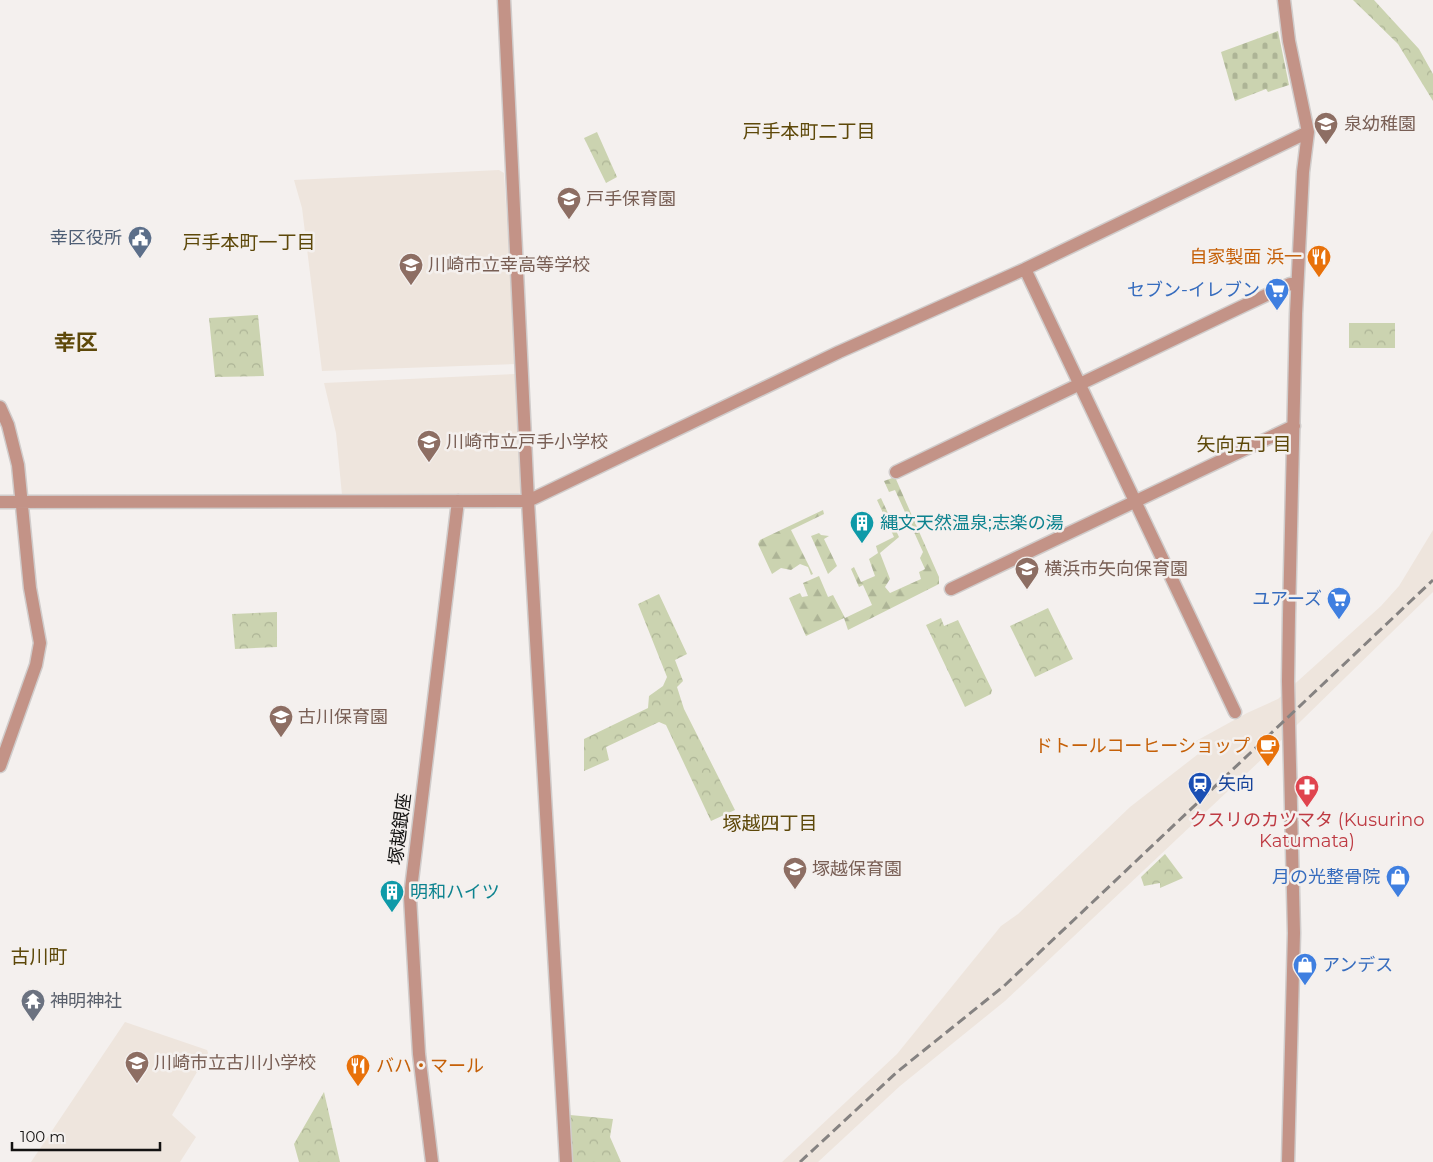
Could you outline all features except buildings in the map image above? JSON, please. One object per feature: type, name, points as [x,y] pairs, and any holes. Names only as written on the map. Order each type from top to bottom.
[{"type":"street","points":[[504,0],[528,500],[566,1162]]},
{"type":"street","points":[[1284,0],[1289,41],[1308,132],[1303,172],[1298,284],[1288,681],[1294,933],[1288,1162]]},
{"type":"street","points":[[0,502],[528,500],[839,352],[1025,269],[1308,132]]},
{"type":"street","points":[[1025,269],[1234,712]]},
{"type":"street","points":[[896,472],[1290,284],[1298,284]]},
{"type":"street","points":[[0,407],[18,465],[30,588],[40,643],[36,665],[0,766]]},
{"type":"street","points":[[952,589],[1294,426]]},
{"type":"street","name":"塚越銀座","points":[[432,1162],[419,1054],[410,897],[458,501]]},
{"type":"shaded area","name":"川崎市立幸高等学校","points":[[499,170],[504,173],[516,364],[322,371],[302,208],[294,180]]},
{"type":"shaded area","name":"川崎市立戸手小学校","points":[[515,374],[521,492],[517,495],[342,495],[336,433],[324,383]]},
{"type":"shaded area","points":[[1433,530],[1433,592],[1264,757],[1005,1001],[900,1086],[818,1162],[782,1162],[897,1054],[1001,926],[1018,914],[1130,807],[1202,751],[1196,741],[1247,713],[1278,699],[1381,606],[1399,586]]},
{"type":"shaded area","name":"川崎市立古川小学校","points":[[125,1022],[207,1050],[208,1053],[172,1115],[196,1137],[180,1162],[31,1162]]},
{"type":"green space","points":[[1353,0],[1374,0],[1419,49],[1433,74],[1433,101],[1398,44]]},
{"type":"green space","points":[[1278,31],[1289,85],[1268,92],[1266,89],[1235,101],[1221,52]]},
{"type":"green space","points":[[597,132],[617,177],[606,183],[584,138]]},
{"type":"green space","points":[[258,315],[264,376],[215,377],[209,318]]},
{"type":"green space","points":[[1349,323],[1395,323],[1395,348],[1349,348]]},
{"type":"green space","points":[[895,477],[939,577],[939,584],[848,630],[844,618],[806,636],[789,598],[800,593],[802,597],[808,596],[803,583],[819,576],[828,597],[833,595],[845,618],[872,605],[863,585],[859,587],[851,569],[854,567],[861,582],[875,576],[869,559],[878,553],[876,546],[894,537],[877,500],[881,498],[899,537],[880,553],[890,579],[885,587],[890,593],[921,579],[919,572],[925,569],[920,558],[923,552],[895,490],[889,492],[884,481]]},
{"type":"green space","points":[[823,510],[824,514],[791,530],[813,574],[811,575],[808,567],[800,564],[791,570],[781,568],[772,574],[758,544],[760,540]]},
{"type":"green space","points":[[819,533],[829,536],[824,539],[837,566],[828,574],[811,536]]},
{"type":"green space","points":[[659,594],[687,654],[675,660],[683,681],[677,687],[684,709],[735,810],[711,821],[666,725],[659,722],[606,747],[609,760],[584,771],[584,739],[648,708],[649,696],[663,686],[667,677],[638,604]]},
{"type":"green space","points":[[1048,608],[1073,659],[1035,677],[1010,626]]},
{"type":"green space","points":[[277,612],[277,647],[235,649],[232,614]]},
{"type":"green space","points":[[941,618],[944,626],[958,620],[992,690],[991,694],[965,707],[926,625]]},
{"type":"green space","points":[[1165,854],[1183,878],[1160,888],[1160,883],[1144,886],[1141,877]]},
{"type":"green space","points":[[324,1092],[340,1162],[299,1162],[294,1144]]},
{"type":"green space","points":[[570,1115],[613,1119],[610,1137],[621,1162],[573,1162]]},
{"type":"railway","points":[[800,1162],[897,1072],[1004,986],[1433,580]]},
{"type":"place","name":"泉幼稚園","points":[[1326,145]]},
{"type":"place","name":"戸手保育園","points":[[569,220]]},
{"type":"place","name":"幸区役所","points":[[140,259]]},
{"type":"place","name":"自家製面 浜一","points":[[1319,278]]},
{"type":"place","name":"川崎市立幸高等学校","points":[[411,286]]},
{"type":"place","name":"セブン-イレブン","points":[[1277,311]]},
{"type":"place","name":"川崎市立戸手小学校","points":[[429,463]]},
{"type":"place","name":"縄文天然温泉;志楽の湯","points":[[862,544]]},
{"type":"place","name":"横浜市矢向保育園","points":[[1027,590]]},
{"type":"place","name":"ユアーズ","points":[[1339,620]]},
{"type":"place","name":"古川保育園","points":[[281,738]]},
{"type":"place","name":"ドトールコーヒーショップ","points":[[1268,767]]},
{"type":"place","name":"矢向","points":[[1200,805]]},
{"type":"place","name":"クスリのカツマタ (Kusurino Katumata)","points":[[1307,808]]},
{"type":"place","name":"塚越保育園","points":[[795,890]]},
{"type":"place","name":"月の光整骨院","points":[[1398,898]]},
{"type":"place","name":"明和ハイツ","points":[[392,913]]},
{"type":"place","name":"アンデス","points":[[1305,986]]},
{"type":"place","name":"神明神社","points":[[33,1022]]},
{"type":"place","name":"川崎市立古川小学校","points":[[137,1084]]},
{"type":"place","name":"バハ・マール","points":[[358,1087]]},
{"type":"district","name":"戸手本町二丁目","points":[[809,131]]},
{"type":"district","name":"戸手本町一丁目","points":[[249,242]]},
{"type":"district","name":"幸区","points":[[76,342]]},
{"type":"district","name":"矢向五丁目","points":[[1244,444]]},
{"type":"district","name":"塚越四丁目","points":[[770,823]]},
{"type":"district","name":"古川町","points":[[39,956]]}]
